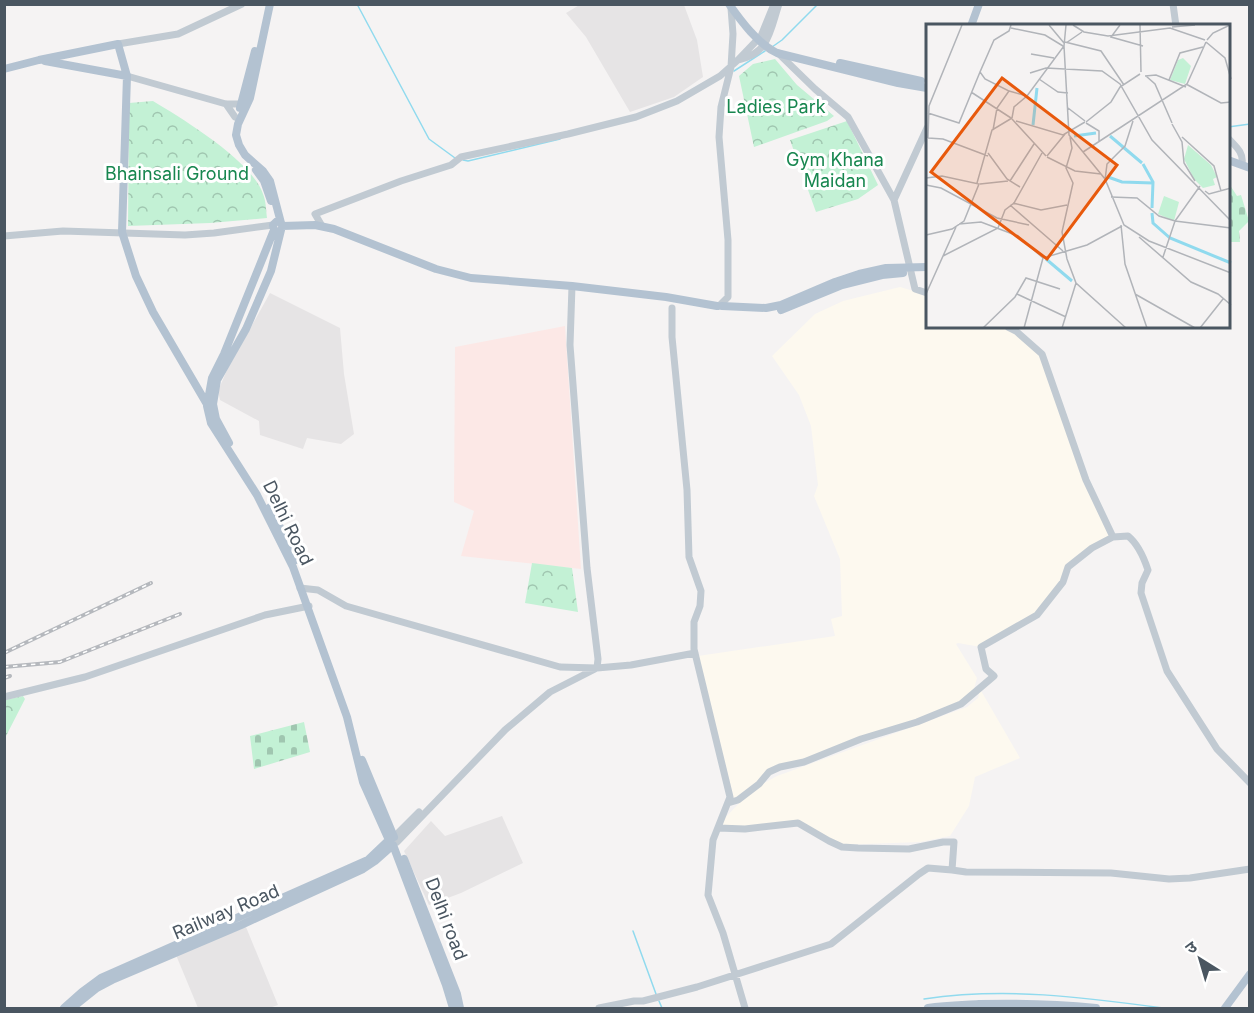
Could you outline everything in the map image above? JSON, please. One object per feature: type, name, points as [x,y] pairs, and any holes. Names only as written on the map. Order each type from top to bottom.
[{"type":"main road","points":[[210,405],[212,378],[278,226],[270,181],[238,145],[236,135],[238,118],[244,104],[250,98],[268,4]]},
{"type":"main road","points":[[971,24],[977,4]]},
{"type":"main road","points":[[731,6],[769,45],[926,88]]},
{"type":"main road","points":[[4,69],[118,44],[127,76],[122,232],[136,276],[153,312],[210,405]]},
{"type":"main road","points":[[769,45],[926,83]]},
{"type":"main road","points":[[39,60],[127,76]]},
{"type":"main road","points":[[1230,155],[1246,163]]},
{"type":"main road","points":[[1230,160],[1246,163]]},
{"type":"main road","points":[[278,226],[321,226],[343,232],[436,269],[467,277],[572,286],[720,306],[766,308],[781,305],[835,282],[887,271],[926,268]]},
{"type":"main road","name":"Delhi Road","points":[[210,405],[220,426],[276,518],[347,717],[363,782],[393,843],[453,1008]]},
{"type":"main road","name":"Delhi Road","points":[[210,405],[211,423],[249,480],[287,548]]},
{"type":"main road","name":"Delhi Road","points":[[308,606],[344,693],[360,753],[385,815]]},
{"type":"main road","name":"Delhi road","points":[[385,815],[393,843],[457,993],[460,1008]]},
{"type":"main road","points":[[64,1008],[101,978],[245,919],[368,860],[393,843]]},
{"type":"main road","name":"Railway Road","points":[[72,1008],[97,988],[114,979],[245,919]]},
{"type":"main road","points":[[1226,1008],[1250,974]]},
{"type":"main road","points":[[928,1008],[1000,1003],[1059,1004],[1096,1008]]},
{"type":"street","points":[[118,44],[178,34],[242,4]]},
{"type":"street","points":[[769,45],[774,4]]},
{"type":"street","points":[[321,226],[315,214],[454,162],[461,157],[636,117],[678,101],[720,76],[738,60],[750,58],[769,45],[779,4]]},
{"type":"street","points":[[1173,4],[1176,24]]},
{"type":"street","points":[[720,306],[728,297],[728,240],[719,137],[721,107],[731,67],[733,34],[731,6]]},
{"type":"street","points":[[769,45],[848,117],[894,200],[915,289],[926,293]]},
{"type":"street","points":[[127,76],[225,104],[244,104]]},
{"type":"street","points":[[225,104],[238,118]]},
{"type":"street","points":[[894,200],[926,130]]},
{"type":"street","points":[[1230,140],[1240,151],[1246,163]]},
{"type":"street","points":[[4,236],[63,231],[185,235],[278,226]]},
{"type":"street","points":[[572,286],[570,345],[597,668]]},
{"type":"street","points":[[672,309],[672,337],[687,490],[688,557],[701,591],[700,606],[694,622],[695,653],[730,797],[713,840],[708,895],[723,933],[745,1008]]},
{"type":"street","points":[[1010,328],[1042,354],[1086,480],[1113,537]]},
{"type":"street","points":[[728,803],[738,800],[759,784],[769,772],[780,767],[804,762],[861,739],[917,722],[961,704],[994,676],[986,669],[981,647],[1037,615],[1063,582],[1068,567],[1092,548],[1113,537],[1128,536],[1145,560],[1148,570],[1142,582],[1141,594],[1167,671],[1217,749],[1250,783]]},
{"type":"street","points":[[302,588],[318,590],[346,606],[560,666],[597,668],[631,665],[695,653]]},
{"type":"street","points":[[4,697],[84,677],[265,615],[308,606]]},
{"type":"street","points":[[393,843],[505,730],[550,692],[597,668]]},
{"type":"street","points":[[718,828],[746,830],[798,824],[842,847],[858,848],[909,849],[954,842],[952,870]]},
{"type":"street","points":[[599,1008],[658,997],[831,944],[928,868],[966,872],[1111,873],[1169,879],[1250,869]]},
{"type":"shaded area","points":[[581,4],[684,5],[697,40],[703,77],[674,97],[630,112],[586,37],[566,13]]},
{"type":"shaded area","points":[[900,287],[926,295],[926,328],[1006,328],[1042,354],[1066,423],[1113,537],[1077,560],[1042,611],[981,647],[956,644],[977,678],[972,696],[961,704],[780,767],[757,787],[777,776],[967,707],[978,698],[980,689],[1020,758],[975,777],[969,806],[950,836],[920,842],[838,845],[800,821],[721,829],[721,822],[749,793],[738,800],[730,797],[733,795],[698,656],[835,636],[831,619],[842,616],[840,559],[814,496],[818,485],[811,426],[799,395],[772,356],[815,314],[843,301]]},
{"type":"shaded area","points":[[270,293],[340,328],[344,374],[354,434],[341,444],[307,438],[303,449],[260,435],[259,421],[220,400],[218,391],[227,370]]},
{"type":"shaded area","points":[[565,326],[581,569],[461,556],[474,511],[454,502],[455,347]]},
{"type":"shaded area","points":[[502,816],[523,863],[461,893],[429,905],[404,851],[431,821],[445,836]]},
{"type":"shaded area","points":[[246,927],[278,1005],[269,1008],[198,1008],[176,955]]},
{"type":"green space","name":"Ladies Park","points":[[775,59],[797,85],[834,116],[827,121],[754,147],[739,76],[753,64]]},
{"type":"green space","name":"Bhainsali Ground","points":[[153,101],[215,142],[245,168],[263,194],[267,218],[128,226],[129,103]]},
{"type":"green space","name":"Gym Khana Maidan","points":[[847,121],[878,185],[858,199],[816,212],[790,140]]},
{"type":"green space","points":[[1230,185],[1237,196],[1241,195],[1249,221],[1239,231],[1240,242],[1230,242]]},
{"type":"green space","points":[[532,563],[572,568],[578,612],[525,603]]},
{"type":"green space","points":[[23,696],[25,699],[5,738],[5,700]]},
{"type":"green space","points":[[304,722],[310,752],[254,769],[250,736]]},
{"type":"waterway","points":[[357,4],[429,139],[455,158]]},
{"type":"waterway","points":[[772,47],[818,4]]},
{"type":"waterway","points":[[734,71],[765,51]]},
{"type":"waterway","points":[[1230,127],[1250,124]]},
{"type":"waterway","points":[[463,160],[468,161],[560,139]]},
{"type":"waterway","points":[[633,931],[656,994]]},
{"type":"waterway","points":[[924,999],[954,995],[1044,995],[1163,1008]]},
{"type":"waterway","points":[[659,1001],[662,1008]]},
{"type":"railway","points":[[4,653],[151,583]]},
{"type":"railway","points":[[4,667],[60,662],[180,614]]},
{"type":"railway","points":[[4,678],[10,676]]}]
